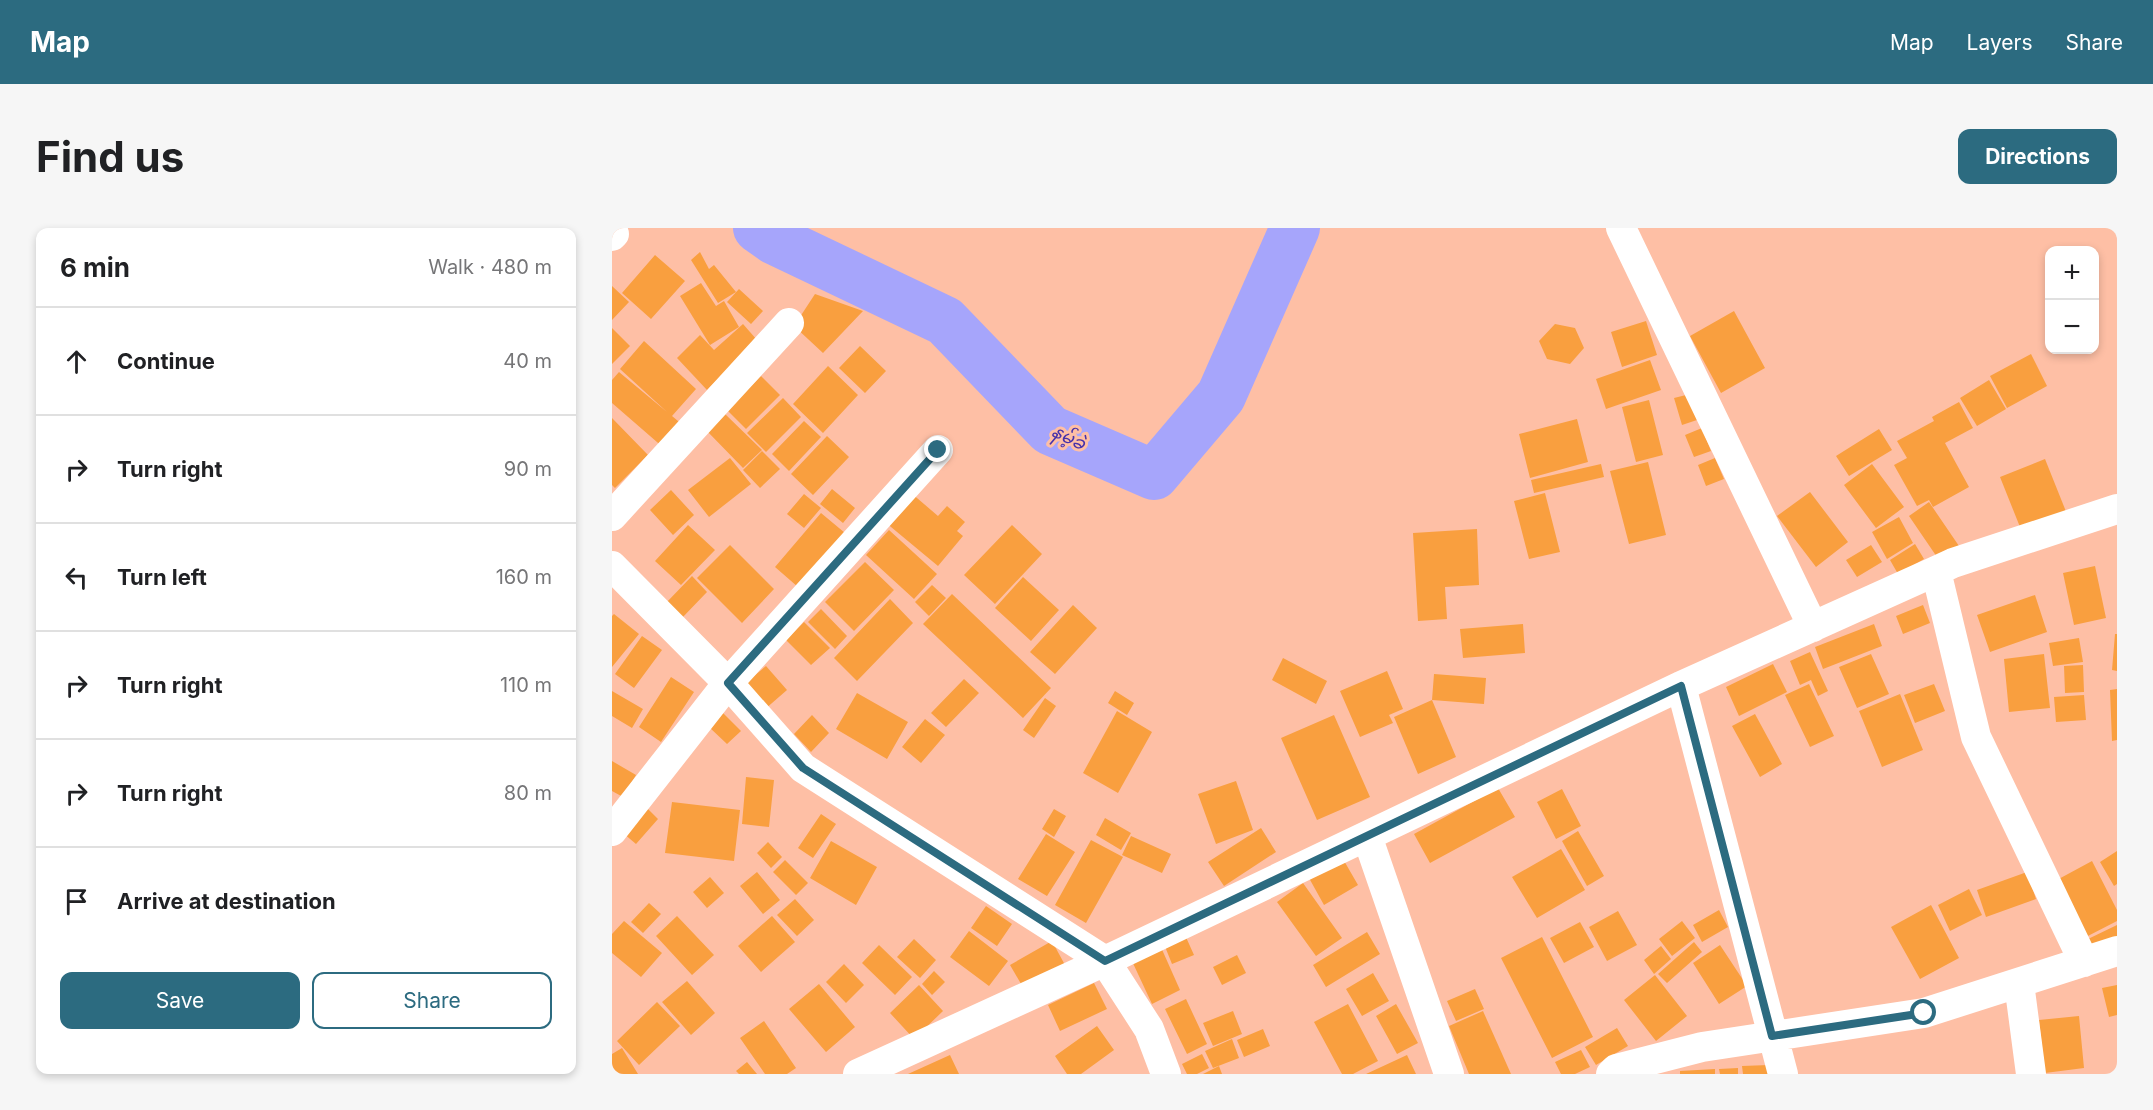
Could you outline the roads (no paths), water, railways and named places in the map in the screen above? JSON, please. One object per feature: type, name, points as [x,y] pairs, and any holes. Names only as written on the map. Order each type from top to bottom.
[{"type":"street","points":[[1621,228],[1813,627]]},
{"type":"street","points":[[612,516],[789,323]]},
{"type":"street","points":[[612,831],[728,683],[938,450]]},
{"type":"street","points":[[858,1074],[1105,961],[1681,686],[1953,563],[2117,509]]},
{"type":"street","points":[[612,566],[728,683],[803,768],[1105,961],[1149,1029],[1166,1074]]},
{"type":"street","points":[[1936,571],[1976,737],[2084,962]]},
{"type":"street","points":[[1681,686],[1783,1074]]},
{"type":"street","points":[[1367,836],[1449,1074]]},
{"type":"street","points":[[1611,1074],[1616,1069],[1702,1047],[1924,1013],[2117,951]]},
{"type":"street","points":[[2019,983],[2031,1074]]},
{"type":"waterway","name":"နမ့်ခဲ","points":[[758,228],[775,240],[945,321],[1050,430],[1154,475],[1221,396],[1295,228]]}]
